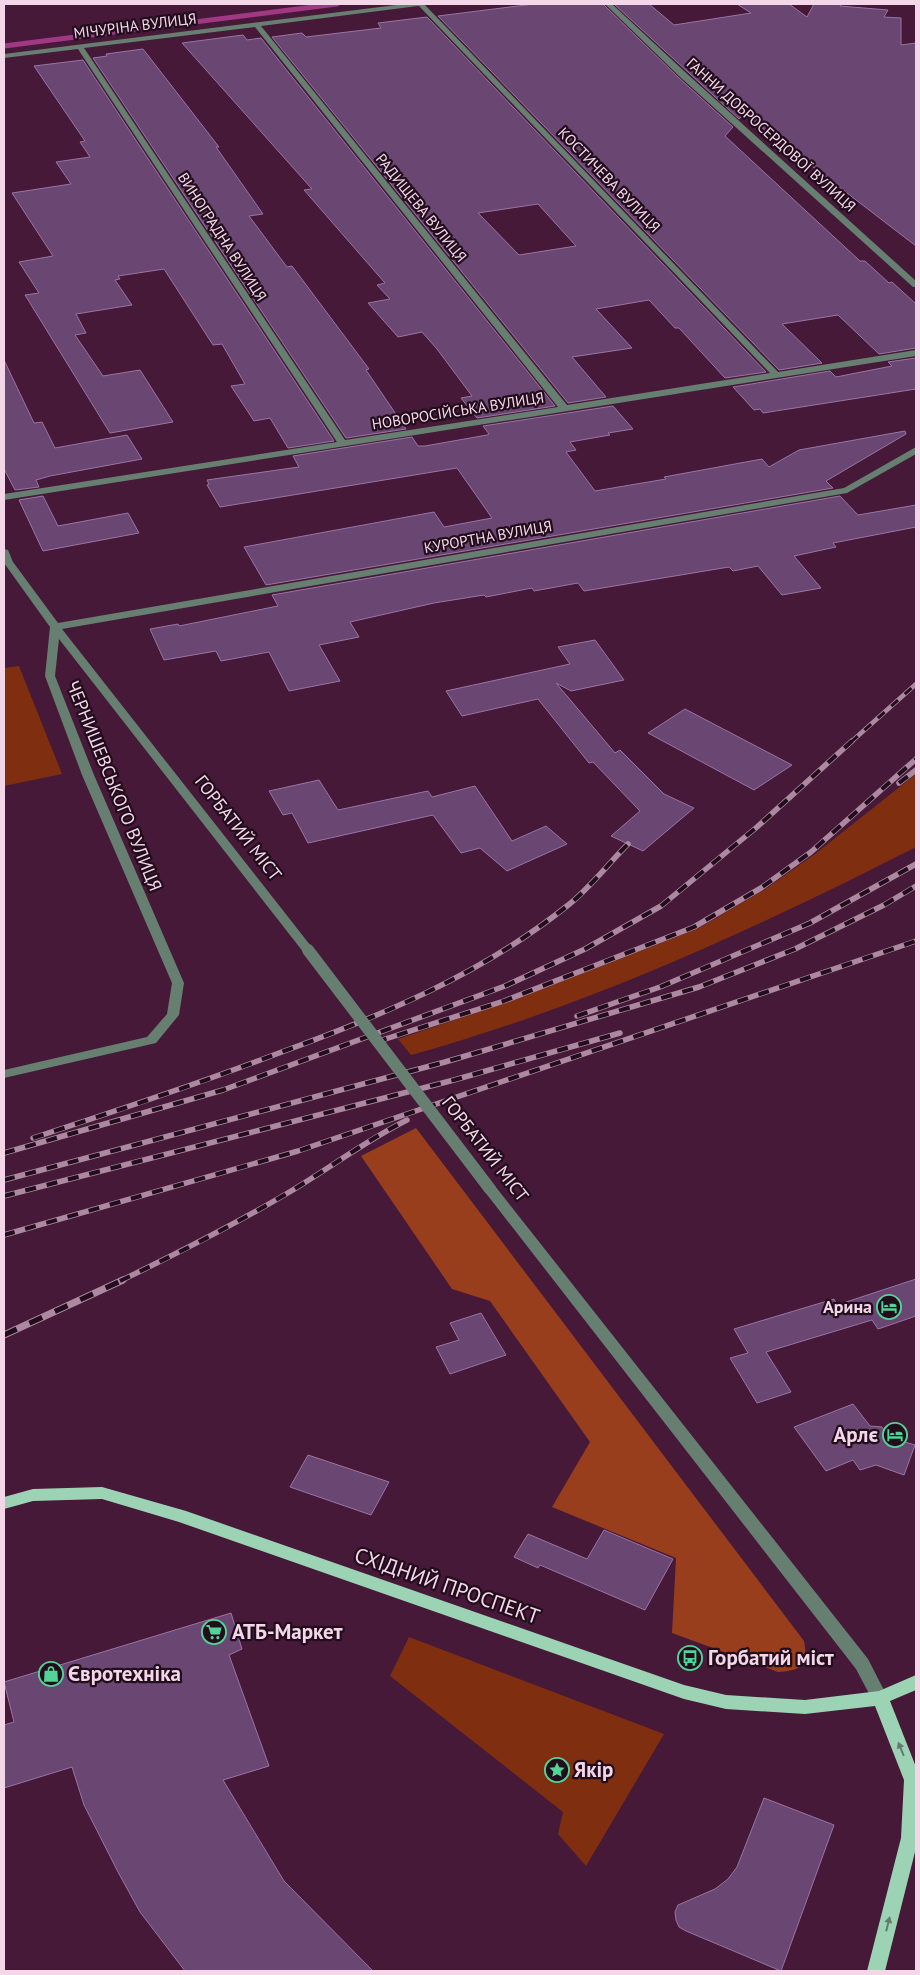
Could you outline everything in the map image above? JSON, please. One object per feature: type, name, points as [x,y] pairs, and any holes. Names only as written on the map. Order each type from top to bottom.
[{"type":"main road","name":"СХІДНИЙ ПРОСПЕКТ","points":[[4,1503],[33,1494],[102,1493],[180,1516],[684,1692],[726,1702],[804,1707],[880,1698],[916,1682]]},
{"type":"main road","points":[[876,1971],[910,1838],[915,1781],[880,1698]]},
{"type":"street","name":"МІЧУРІНА ВУЛИЦЯ","points":[[4,56],[420,4]]},
{"type":"street","name":"КОСТИЧЕВА ВУЛИЦЯ","points":[[420,4],[776,375]]},
{"type":"street","name":"ГАННИ ДОБРОСЕРДОВОЇ ВУЛИЦЯ","points":[[608,4],[682,74],[916,285]]},
{"type":"street","name":"РАДИЩЕВА ВУЛИЦЯ","points":[[256,24],[564,408]]},
{"type":"street","name":"ВИНОГРАДНА ВУЛИЦЯ","points":[[80,46],[342,443]]},
{"type":"street","name":"НОВОРОСІЙСЬКА ВУЛИЦЯ","points":[[4,497],[916,352]]},
{"type":"street","name":"КУРОРТНА ВУЛИЦЯ","points":[[55,627],[847,490],[916,450]]},
{"type":"street","points":[[4,552],[8,562],[55,627]]},
{"type":"street","name":"ГОРБАТИЙ МІСТ","points":[[55,627],[308,950],[490,1189],[862,1664],[880,1698]]},
{"type":"street","name":"ЧЕРНИШЕВСЬКОГО ВУЛИЦЯ","points":[[4,1074],[151,1040],[172,1015],[178,983],[88,775],[50,676],[55,627]]},
{"type":"shaded area","points":[[19,666],[62,774],[4,786],[4,668]]},
{"type":"shaded area","points":[[916,774],[916,847],[793,908],[669,964],[542,1014],[411,1055],[398,1039],[514,1000],[699,928],[764,890],[815,854]]},
{"type":"shaded area","points":[[416,1128],[804,1641],[804,1662],[798,1668],[778,1672],[672,1633],[676,1558],[552,1507],[590,1442],[490,1301],[452,1289],[361,1156]]},
{"type":"shaded area","points":[[409,1637],[664,1734],[586,1866],[558,1834],[563,1812],[390,1676]]},
{"type":"building","points":[[534,4],[603,4],[733,127],[725,136],[860,261],[865,261],[916,304],[916,348],[879,354],[838,315],[782,324],[822,363],[779,370],[438,16]]},
{"type":"building","points":[[614,4],[649,4],[674,25],[751,13],[737,4],[789,4],[807,17],[814,4],[841,4],[840,6],[888,10],[884,17],[901,18],[901,45],[916,43],[916,246],[744,114],[739,119]]},
{"type":"building","points":[[427,17],[766,372],[725,378],[679,328],[675,328],[649,300],[596,309],[632,348],[572,357],[606,397],[568,403],[272,37],[302,33],[306,37],[381,28],[378,23]],"holes":[[[538,204],[576,246],[519,255],[478,213]]]},
{"type":"building","points":[[243,35],[247,40],[261,38],[555,406],[477,418],[461,398],[472,396],[422,332],[398,337],[368,303],[390,299],[377,285],[385,283],[304,190],[312,189],[182,43]]},
{"type":"building","points":[[143,49],[219,147],[216,147],[263,214],[249,216],[287,267],[292,266],[369,369],[366,370],[406,429],[346,438],[93,58],[107,56],[106,54]]},
{"type":"building","points":[[83,60],[334,441],[288,448],[270,418],[254,421],[231,386],[245,384],[222,344],[213,345],[164,269],[118,276],[120,279],[115,280],[132,305],[76,314],[86,333],[75,335],[103,376],[140,370],[173,422],[110,433],[25,295],[39,293],[19,262],[53,256],[12,193],[71,184],[56,162],[90,157],[80,142],[85,141],[34,66]]},
{"type":"building","points":[[916,358],[916,389],[763,413],[760,409],[754,410],[733,387],[830,371],[836,377],[892,366],[888,362]]},
{"type":"building","points":[[4,360],[34,423],[42,422],[55,448],[127,435],[142,459],[50,476],[36,480],[39,487],[15,490],[4,469]]},
{"type":"building","points":[[613,406],[633,429],[570,442],[576,450],[566,452],[595,491],[666,479],[664,477],[762,459],[769,467],[799,450],[905,431],[906,434],[826,481],[833,488],[266,585],[244,547],[434,512],[444,527],[492,518],[457,468],[220,507],[207,485],[209,484],[207,480],[299,467],[293,456],[412,437],[418,446],[425,446],[489,434],[483,426]]},
{"type":"building","points":[[43,496],[58,526],[128,513],[139,533],[43,551],[19,500]]},
{"type":"building","points":[[840,496],[858,515],[916,505],[916,527],[833,543],[836,547],[794,556],[821,588],[782,595],[758,566],[733,571],[729,567],[584,591],[578,583],[534,591],[532,588],[486,597],[484,595],[434,603],[350,622],[359,637],[319,645],[340,681],[289,691],[269,652],[221,661],[216,651],[164,660],[150,629],[178,624],[179,626],[278,606],[272,595]]},
{"type":"building","points":[[595,640],[624,680],[571,691],[556,683],[615,753],[620,750],[664,794],[694,808],[643,851],[611,836],[640,811],[593,762],[589,763],[538,699],[462,716],[446,691],[570,664],[558,647]]},
{"type":"building","points":[[685,709],[792,765],[754,790],[648,733]]},
{"type":"building","points":[[319,780],[338,810],[428,791],[432,797],[475,786],[512,841],[546,826],[567,844],[507,871],[480,848],[461,853],[433,815],[308,843],[292,813],[283,815],[269,791]]},
{"type":"building","points":[[916,1279],[916,1316],[878,1329],[872,1320],[766,1352],[791,1392],[757,1403],[730,1358],[748,1353],[734,1329],[834,1299],[837,1305]]},
{"type":"building","points":[[481,1313],[506,1355],[450,1374],[436,1347],[459,1340],[450,1323]]},
{"type":"building","points":[[853,1404],[870,1426],[882,1427],[888,1437],[915,1445],[904,1475],[876,1465],[860,1470],[853,1460],[826,1471],[794,1427]]},
{"type":"building","points":[[308,1455],[389,1482],[371,1515],[290,1487]]},
{"type":"building","points":[[604,1530],[673,1559],[645,1610],[540,1565],[538,1568],[514,1557],[528,1534],[587,1559]]},
{"type":"building","points":[[231,1613],[242,1649],[229,1655],[269,1766],[223,1780],[284,1881],[373,1971],[185,1971],[140,1912],[84,1805],[72,1767],[4,1788],[4,1725],[14,1722],[4,1682]]},
{"type":"building","points":[[764,1798],[834,1825],[781,1971],[686,1931],[679,1927],[675,1912],[678,1905],[715,1889],[728,1879],[737,1867]]},
{"type":"waterway","points":[[4,46],[337,4]]},
{"type":"railway","points":[[851,742],[916,684]]},
{"type":"railway","points":[[4,1153],[223,1090],[505,986],[585,949],[661,906],[757,827],[852,741]]},
{"type":"railway","points":[[376,1042],[504,1001],[694,927],[761,888],[811,852],[916,759]]},
{"type":"railway","points":[[899,783],[916,770]]},
{"type":"railway","points":[[33,1138],[157,1097],[317,1039],[429,991],[465,973],[500,952],[567,906],[591,884],[628,844]]},
{"type":"railway","points":[[577,1016],[660,987],[810,923],[916,864]]},
{"type":"railway","points":[[4,1180],[445,1062],[699,987],[795,949],[884,905],[916,886]]},
{"type":"railway","points":[[4,1235],[298,1151],[916,941]]},
{"type":"railway","points":[[4,1196],[454,1080],[620,1033]]},
{"type":"railway","points":[[120,1281],[266,1206],[376,1137],[407,1120]]},
{"type":"railway","points":[[4,1335],[123,1280]]},
{"type":"place","name":"Арина","points":[[889,1307]]},
{"type":"place","name":"Арлє","points":[[895,1435]]},
{"type":"place","name":"АТБ-Маркет","points":[[214,1632]]},
{"type":"place","name":"Горбатий міст","points":[[690,1658]]},
{"type":"place","name":"Євротехніка","points":[[51,1674]]},
{"type":"place","name":"Якір","points":[[557,1770]]}]
